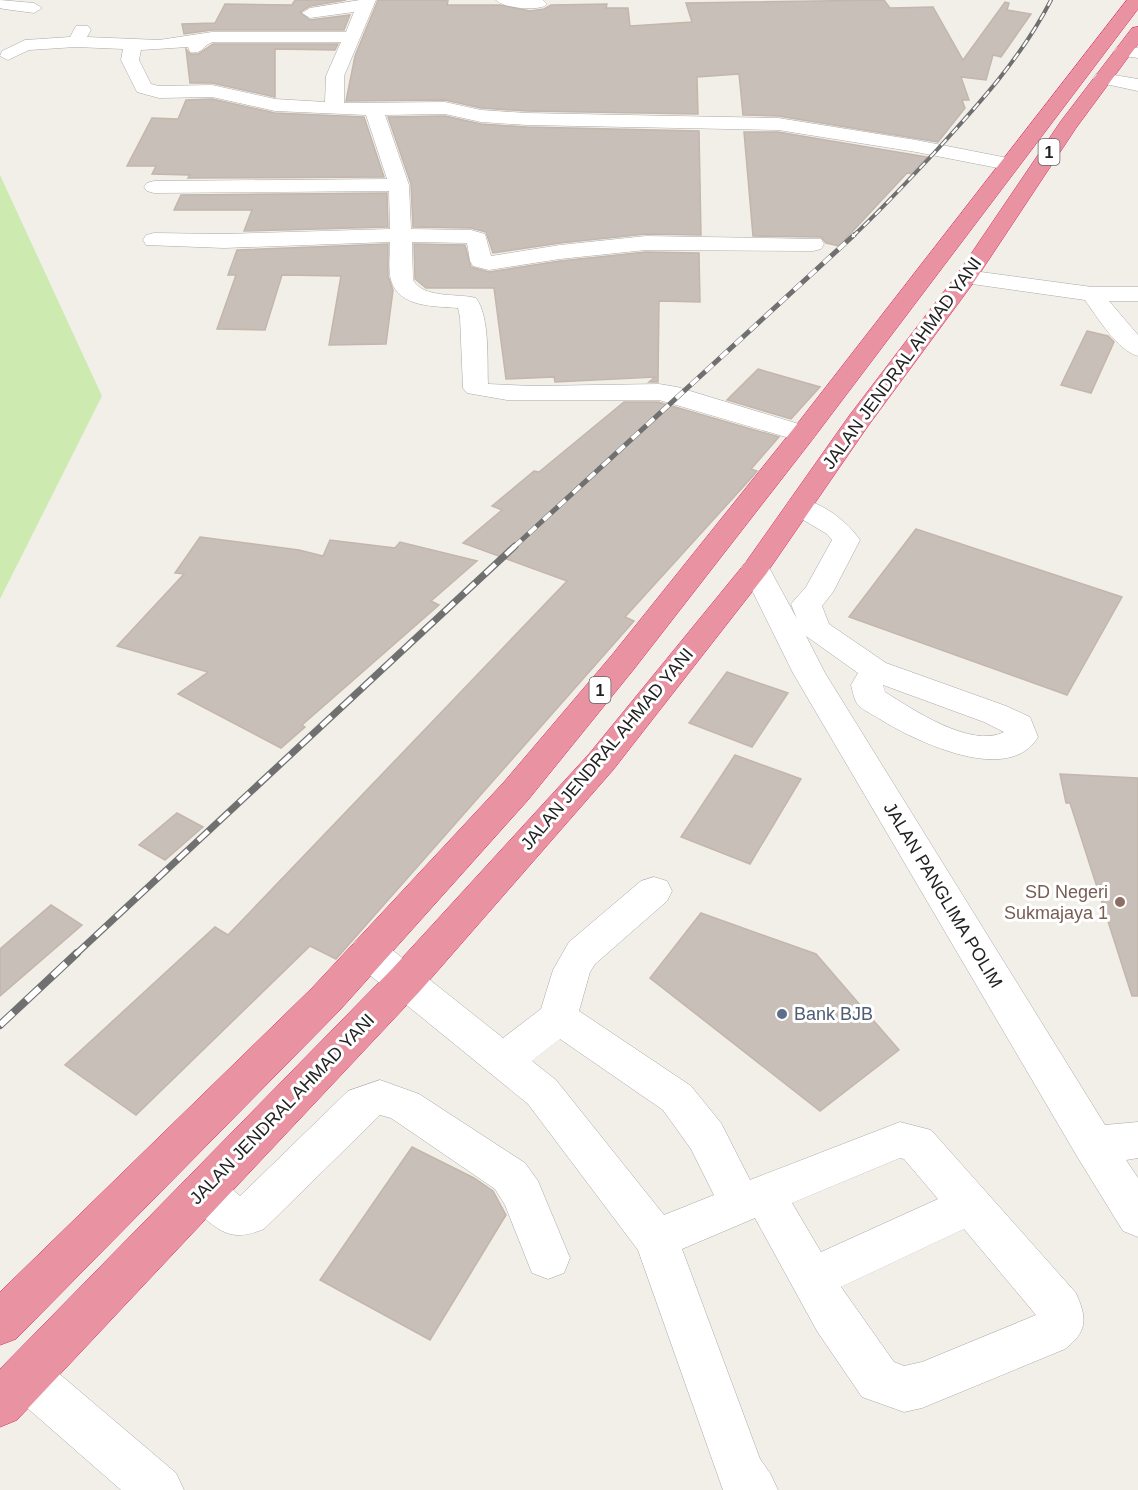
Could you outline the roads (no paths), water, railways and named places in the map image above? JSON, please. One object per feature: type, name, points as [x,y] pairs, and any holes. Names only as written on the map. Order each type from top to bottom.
[{"type":"highway","name":"JALAN JENDRAL AHMAD YANI","points":[[0,1323],[326,999],[516,791],[623,662],[803,434],[1136,0]]},
{"type":"highway","name":"JALAN JENDRAL AHMAD YANI","points":[[13,1389],[406,980],[601,762],[756,568],[858,421],[966,277],[1068,125],[1102,78],[1134,44]]},
{"type":"street","points":[[3,0],[4,4],[9,6],[34,8]]},
{"type":"street","points":[[504,0],[539,2],[533,22]]},
{"type":"street","points":[[310,13],[368,2]]},
{"type":"street","points":[[334,108],[335,76],[368,2]]},
{"type":"street","points":[[8,55],[25,45],[79,36],[133,45],[199,44],[222,36],[351,37]]},
{"type":"street","points":[[133,45],[130,60],[144,88],[159,92],[212,91],[275,105],[375,110],[445,108],[481,116],[515,119],[777,124],[1008,164]]},
{"type":"street","points":[[1102,78],[1138,85]]},
{"type":"street","points":[[375,110],[399,184],[402,280],[405,290],[424,298],[459,300],[468,303],[471,309],[474,384],[480,390],[515,393],[659,392],[677,395],[803,434]]},
{"type":"street","points":[[154,187],[399,184]]},
{"type":"street","points":[[154,240],[224,241],[401,236],[475,238],[482,261],[489,263],[560,252],[646,243],[813,244]]},
{"type":"street","points":[[966,277],[1092,294],[1138,294]]},
{"type":"street","points":[[1092,294],[1111,320],[1138,349]]},
{"type":"street","points":[[800,506],[837,528],[846,540],[818,592],[806,604],[816,629],[875,670]]},
{"type":"street","name":"JALAN PANGLIMA POLIM","points":[[756,568],[809,673],[1092,1145],[1138,1217]]},
{"type":"street","points":[[503,1060],[558,1017],[572,970],[582,953],[654,891]]},
{"type":"street","points":[[369,952],[542,1092],[656,1239],[745,1485]]},
{"type":"street","points":[[558,1017],[677,1098],[752,1199],[812,1278],[833,1316],[879,1381],[904,1389],[922,1385],[1049,1333],[1062,1323],[1059,1308],[916,1143],[900,1140],[752,1199],[656,1239]]},
{"type":"street","points":[[203,1191],[233,1216],[249,1215],[267,1200],[362,1103],[380,1097],[405,1106],[510,1176],[523,1195],[548,1258]]},
{"type":"street","points":[[1092,1145],[1138,1140]]},
{"type":"street","points":[[812,1278],[971,1205]]},
{"type":"street","points":[[13,1389],[159,1490]]},
{"type":"railway","points":[[852,237],[915,174],[983,98],[1027,41],[1051,0]]},
{"type":"railway","points":[[514,547],[854,235]]},
{"type":"railway","points":[[75,955],[515,546]]},
{"type":"railway","points":[[0,1025],[77,953]]},
{"type":"place","name":"SD Negeri Sukmajaya 1","points":[[1120,902]]},
{"type":"place","name":"Bank BJB","points":[[782,1014]]}]
